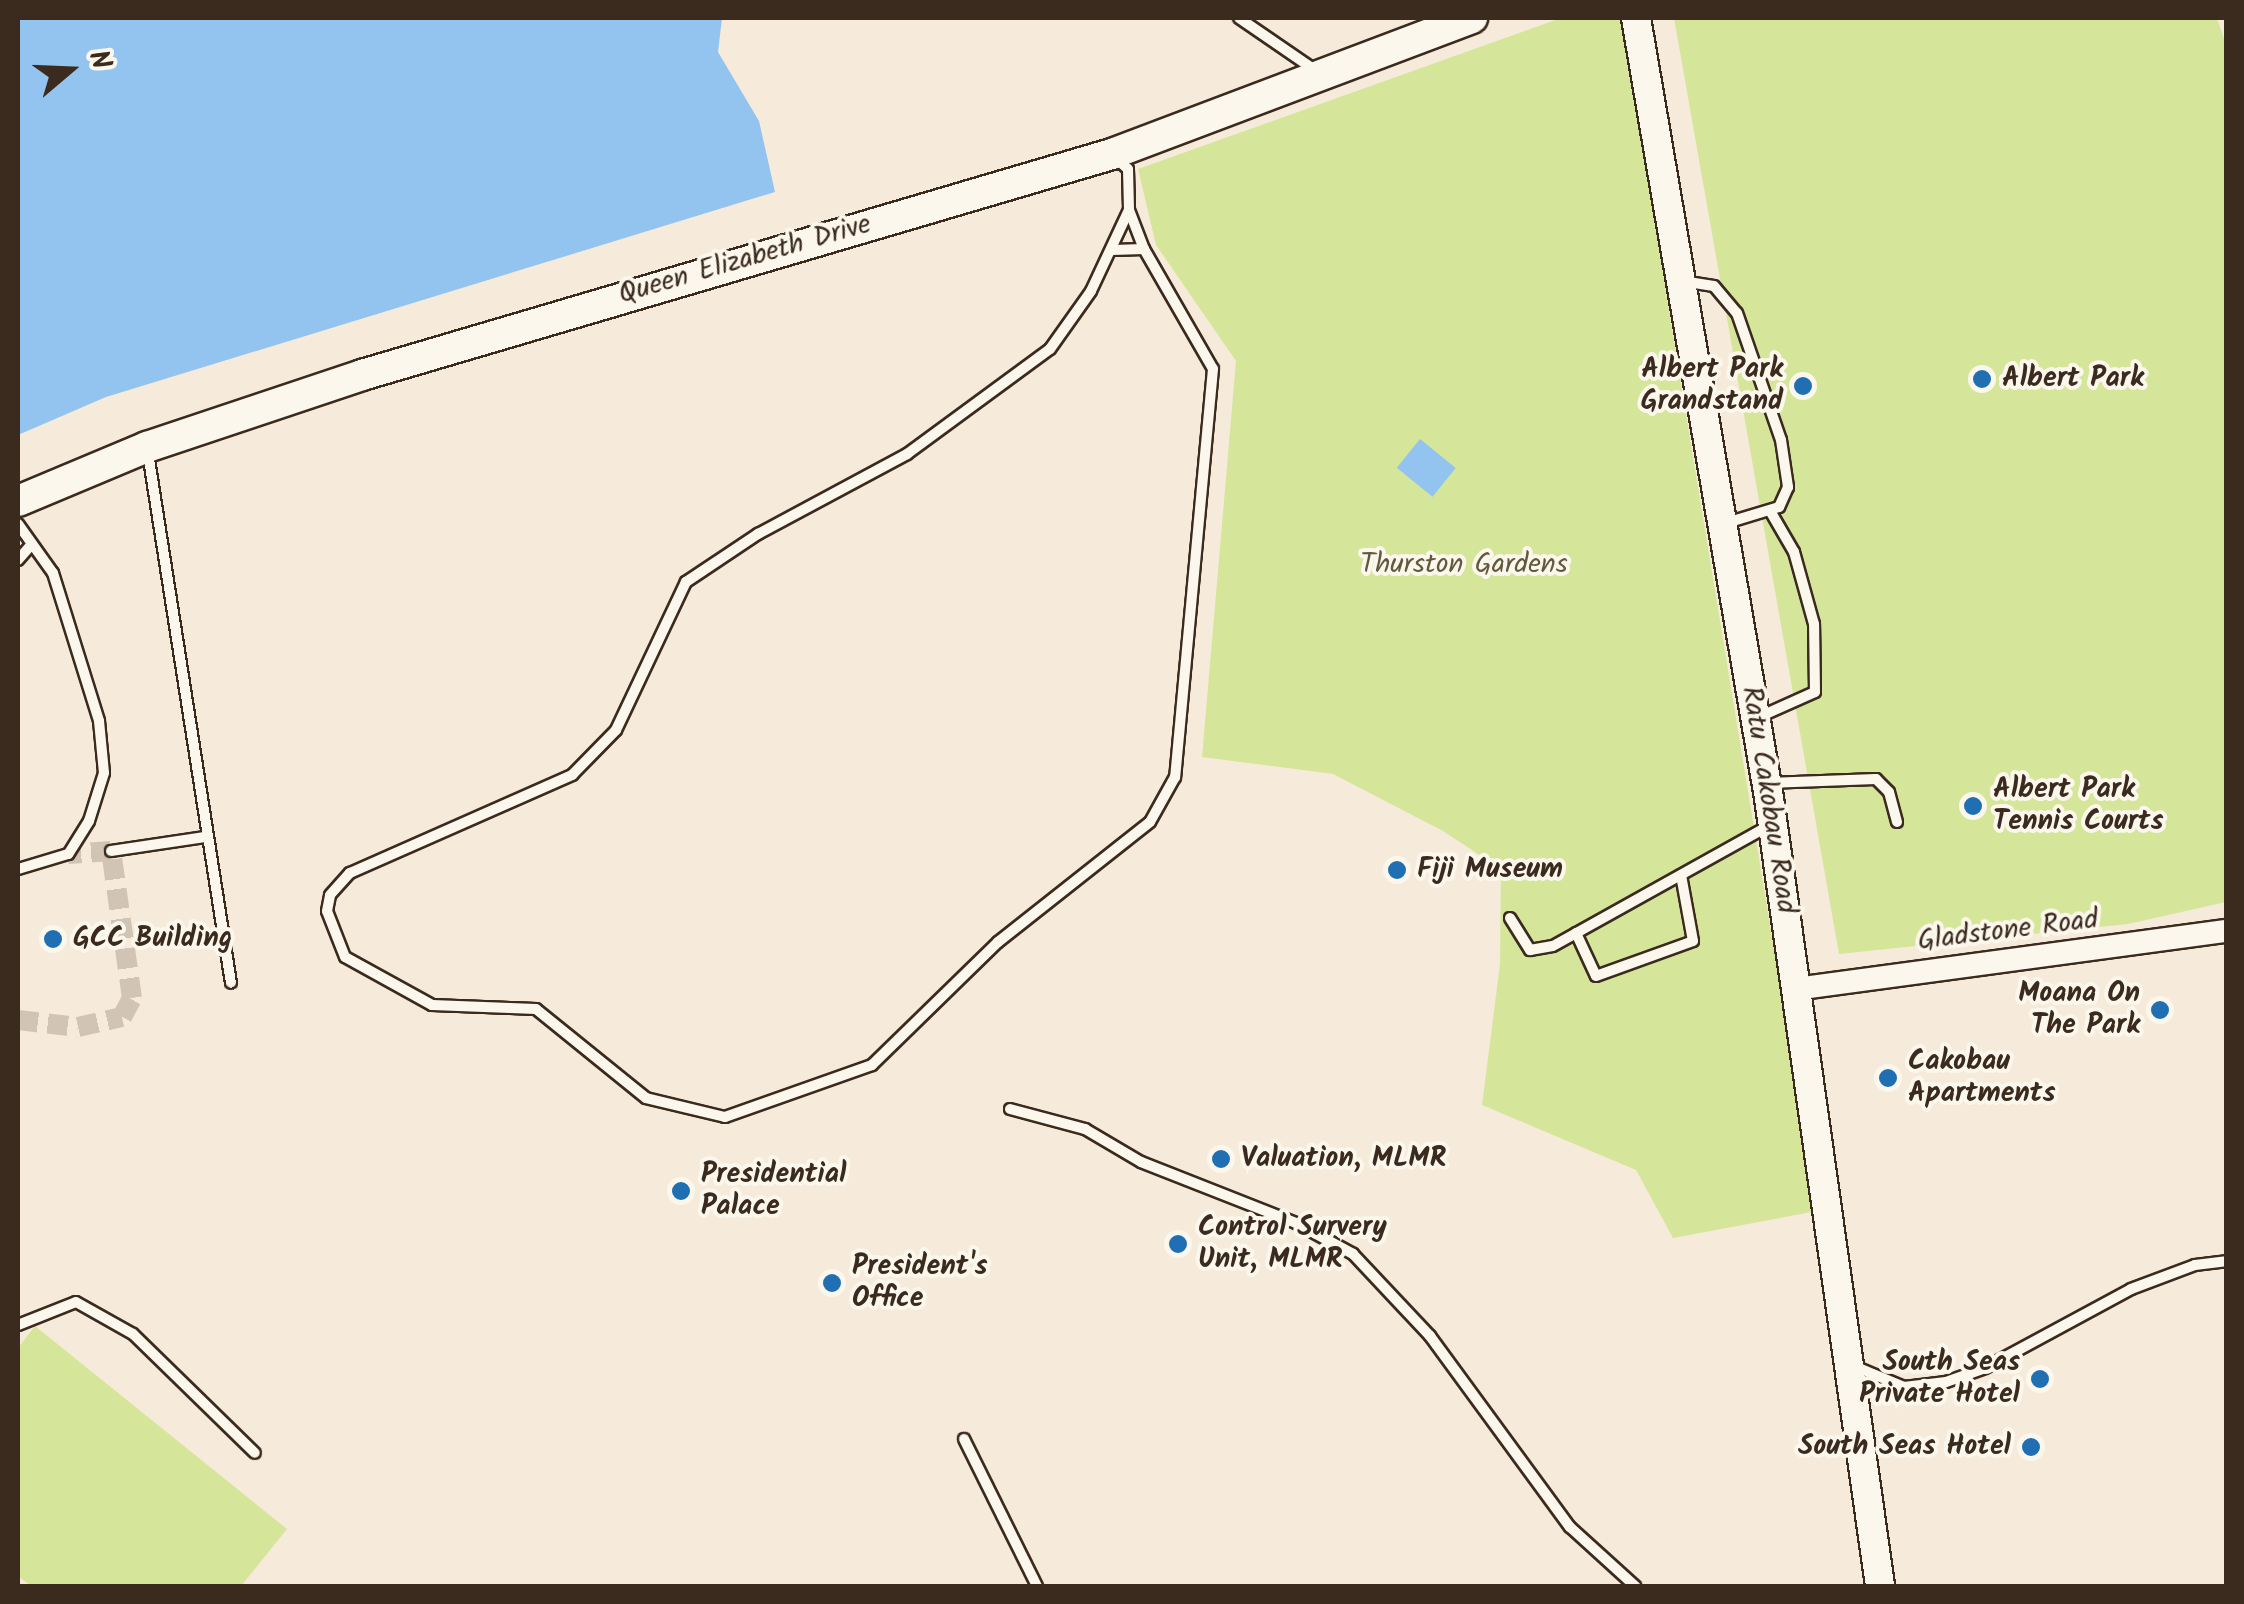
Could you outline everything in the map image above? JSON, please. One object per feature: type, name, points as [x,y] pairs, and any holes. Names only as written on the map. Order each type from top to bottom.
[{"type":"main road","name":"Queen Elizabeth Drive","points":[[18,501],[147,447],[653,286],[1112,154],[1319,72],[1472,18]]},
{"type":"main road","name":"Ratu Cakobau Road","points":[[1636,18],[1773,824],[1880,1586]]},
{"type":"street","name":"Gladstone Road","points":[[1796,989],[2226,931]]},
{"type":"lane","points":[[1239,18],[1319,72]]},
{"type":"lane","points":[[1112,154],[1128,169],[1129,210],[1144,249],[1213,370],[1176,777],[1150,822],[998,942],[872,1065],[725,1117],[646,1098],[536,1009],[432,1005],[346,957],[326,911],[330,895],[350,873],[572,775],[616,730],[686,582],[758,534],[907,454],[1050,349],[1112,250],[1129,210]]},
{"type":"lane","points":[[1112,250],[1144,249]]},
{"type":"lane","points":[[1681,281],[1726,295],[1750,344],[1781,440],[1788,487],[1772,514],[1722,524]]},
{"type":"lane","points":[[147,447],[231,984]]},
{"type":"lane","points":[[1756,718],[1815,692],[1814,624],[1794,552],[1772,514]]},
{"type":"lane","points":[[18,524],[54,573],[100,720],[104,773],[88,821],[68,854],[18,869]]},
{"type":"lane","points":[[18,560],[32,544]]},
{"type":"lane","points":[[1766,783],[1876,779],[1888,792],[1897,822]]},
{"type":"lane","points":[[1510,918],[1530,950],[1576,933],[1773,824]]},
{"type":"lane","points":[[111,851],[205,836]]},
{"type":"lane","points":[[1576,933],[1596,976],[1693,941],[1681,875]]},
{"type":"lane","points":[[1010,1109],[1085,1129],[1142,1162],[1296,1223],[1354,1254],[1430,1336],[1570,1527],[1613,1574],[1635,1586]]},
{"type":"lane","points":[[1849,1364],[1904,1386],[1946,1382],[1985,1368],[2131,1289],[2226,1262]]},
{"type":"lane","points":[[18,1326],[76,1302],[133,1334],[255,1453]]},
{"type":"lane","points":[[964,1439],[1037,1586]]},
{"type":"green space","name":"Thurston Gardens","points":[[1561,18],[1621,18],[1817,1211],[1673,1238],[1636,1170],[1482,1105],[1500,964],[1501,869],[1443,831],[1333,774],[1202,757],[1236,361],[1156,245],[1138,169]]},
{"type":"green space","name":"Albert Park","points":[[1674,18],[2217,18],[2226,45],[2226,902],[2128,924],[1839,954]]},
{"type":"green space","points":[[35,1326],[287,1529],[241,1586],[31,1586],[18,1576],[18,1348]]},
{"type":"water","points":[[18,18],[722,18],[718,52],[759,121],[775,192],[106,397],[18,435]]},
{"type":"water","points":[[1420,439],[1456,468],[1432,497],[1397,468]]},
{"type":"tunnel","points":[[18,1020],[78,1027],[122,1017],[132,998],[111,851],[68,854]]},
{"type":"place","name":"Albert Park","points":[[1982,379]]},
{"type":"place","name":"Albert Park Grandstand","points":[[1803,386]]},
{"type":"place","name":"Albert Park Tennis Courts","points":[[1973,806]]},
{"type":"place","name":"Fiji Museum","points":[[1397,870]]},
{"type":"place","name":"GCC Building","points":[[53,939]]},
{"type":"place","name":"Moana On The Park","points":[[2160,1010]]},
{"type":"place","name":"Cakobau Apartments","points":[[1888,1078]]},
{"type":"place","name":"Valuation, MLMR","points":[[1221,1159]]},
{"type":"place","name":"Presidential Palace","points":[[681,1191]]},
{"type":"place","name":"Control Survery Unit, MLMR","points":[[1178,1244]]},
{"type":"place","name":"President's Office","points":[[832,1283]]},
{"type":"place","name":"South Seas Private Hotel","points":[[2040,1379]]},
{"type":"place","name":"South Seas Hotel","points":[[2031,1447]]}]
